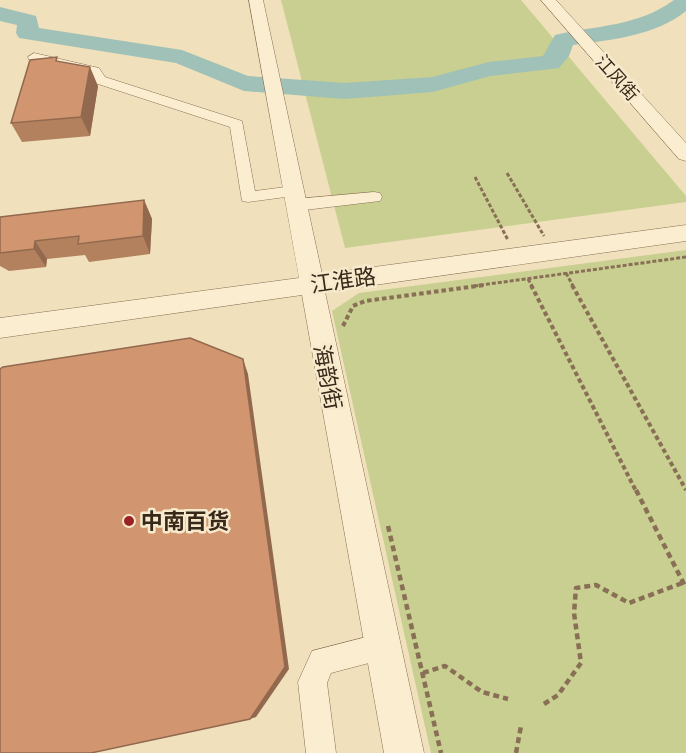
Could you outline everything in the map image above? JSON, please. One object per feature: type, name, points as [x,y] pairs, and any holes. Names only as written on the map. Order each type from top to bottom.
[{"type":"street","name":"海韵街","points":[[256,0],[310,285],[404,753]]},
{"type":"street","name":"江风街","points":[[548,0],[686,155]]},
{"type":"street","points":[[34,57],[94,71],[100,80],[237,124],[248,197],[374,197]]},
{"type":"street","name":"江淮路","points":[[0,328],[686,233]]},
{"type":"street","points":[[321,753],[312,682],[322,661],[382,647]]},
{"type":"path","points":[[507,173],[554,251],[686,490]]},
{"type":"path","points":[[476,177],[685,584],[629,603],[596,585],[576,588],[574,613],[581,663],[558,695],[544,704]]},
{"type":"path","points":[[342,328],[353,306],[365,301],[686,257]]},
{"type":"path","points":[[388,524],[441,753]]},
{"type":"path","points":[[423,673],[445,666],[482,692],[508,699]]},
{"type":"path","points":[[516,753],[521,726]]},
{"type":"green space","points":[[281,0],[521,0],[686,196],[686,202],[345,248]]},
{"type":"green space","points":[[686,250],[686,753],[431,753],[332,311],[359,293]]},
{"type":"building","points":[[57,57],[56,61],[90,67],[81,117],[11,123],[30,60]]},
{"type":"building","points":[[144,200],[143,236],[78,244],[79,236],[35,241],[34,249],[0,253],[0,217]]},
{"type":"building","points":[[190,338],[243,359],[285,667],[250,719],[91,753],[0,753],[0,369]]},
{"type":"waterway","points":[[0,14],[28,21],[27,33],[182,57],[244,83],[345,91],[433,84],[489,69],[550,63],[557,56],[563,40],[616,32],[664,18],[686,1]]},
{"type":"place","name":"中南百货","points":[[129,521]]}]
